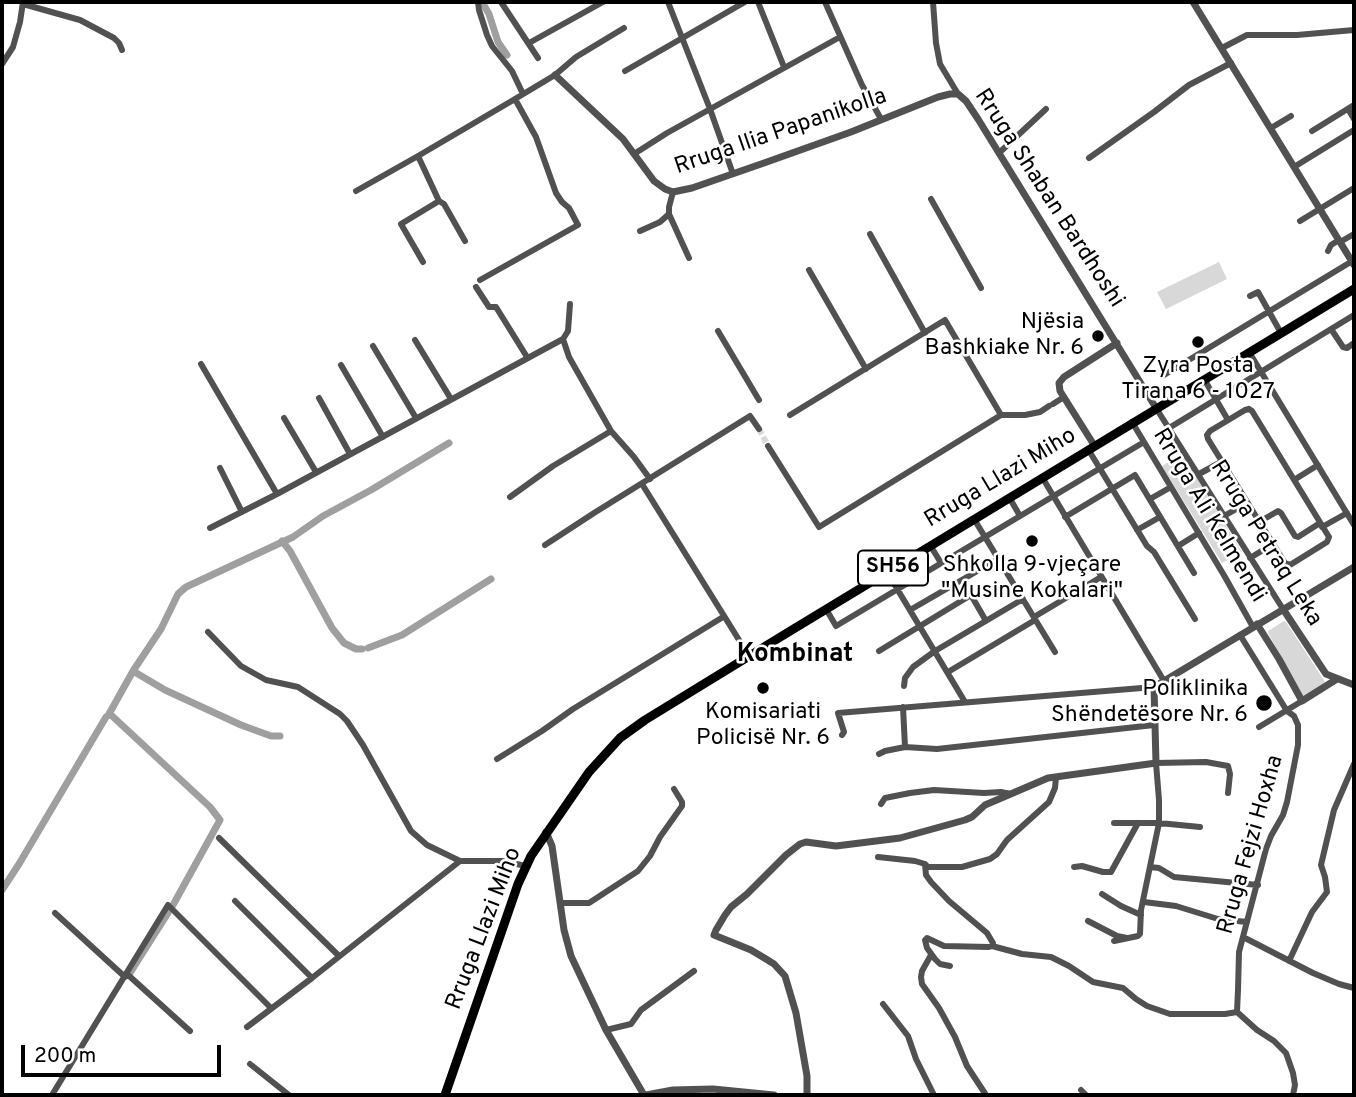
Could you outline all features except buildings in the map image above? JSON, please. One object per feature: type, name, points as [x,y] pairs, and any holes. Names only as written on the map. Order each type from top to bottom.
[{"type":"main road","name":"Rruga Llazi Miho","points":[[445,1095],[526,866],[546,832],[589,772],[620,738],[748,656],[1354,289]]},
{"type":"street","points":[[478,2],[492,46],[512,71],[523,94]]},
{"type":"street","points":[[501,2],[538,58]]},
{"type":"street","points":[[529,43],[603,2]]},
{"type":"street","points":[[668,2],[733,174]]},
{"type":"street","points":[[625,71],[745,2]]},
{"type":"street","points":[[758,2],[783,67]]},
{"type":"street","points":[[825,2],[862,85],[881,120]]},
{"type":"street","name":"Rruga Shaban Bardhoshi","points":[[933,2],[940,64],[999,153],[1156,408]]},
{"type":"street","points":[[2,64],[13,47],[23,3],[80,20],[114,38],[122,50]]},
{"type":"street","points":[[1164,375],[1354,262],[1196,3]]},
{"type":"street","points":[[356,191],[555,75],[576,57],[624,28]]},
{"type":"street","points":[[1222,48],[1247,35],[1354,30]]},
{"type":"street","points":[[634,154],[840,37]]},
{"type":"street","points":[[1089,158],[1189,85],[1231,63]]},
{"type":"street","name":"Rruga Ilia Papanikolla","points":[[555,75],[623,139],[654,181],[673,192],[733,174],[938,97],[958,94]]},
{"type":"street","points":[[480,280],[578,225],[569,208],[556,193],[536,137],[515,99]]},
{"type":"street","points":[[1312,131],[1351,107],[1354,119]]},
{"type":"street","points":[[999,153],[1046,109]]},
{"type":"street","points":[[1271,128],[1291,116]]},
{"type":"street","points":[[1294,167],[1354,130]]},
{"type":"street","points":[[418,156],[439,201],[444,204],[465,241]]},
{"type":"street","points":[[1300,220],[1354,188]]},
{"type":"street","points":[[673,192],[669,214],[690,258]]},
{"type":"street","points":[[931,200],[981,288]]},
{"type":"street","points":[[423,262],[401,224],[439,201]]},
{"type":"street","points":[[640,231],[660,222],[669,214]]},
{"type":"street","points":[[870,234],[925,333]]},
{"type":"street","points":[[1328,251],[1331,245],[1354,234]]},
{"type":"street","points":[[808,270],[866,369]]},
{"type":"street","points":[[476,287],[489,307],[496,306],[527,357]]},
{"type":"street","points":[[1250,296],[1258,292],[1281,333]]},
{"type":"street","points":[[210,528],[563,339],[568,331],[570,304]]},
{"type":"street","points":[[1169,428],[1354,315]]},
{"type":"street","points":[[790,415],[944,320],[1001,415]]},
{"type":"street","points":[[1331,329],[1343,347],[1347,348],[1354,343]]},
{"type":"street","points":[[718,331],[759,400]]},
{"type":"street","points":[[563,339],[576,372],[611,431],[650,479]]},
{"type":"street","points":[[415,340],[451,399]]},
{"type":"street","points":[[1117,343],[1061,380],[1059,387],[1100,468],[1147,547],[1154,552],[1195,619]]},
{"type":"street","points":[[373,346],[416,418]]},
{"type":"street","points":[[1249,352],[1354,525]]},
{"type":"street","points":[[201,363],[277,494]]},
{"type":"street","points":[[341,365],[383,437]]},
{"type":"street","points":[[1204,379],[1227,420]]},
{"type":"street","points":[[768,446],[819,527],[1001,415],[1040,412],[1064,397]]},
{"type":"street","points":[[319,398],[350,454]]},
{"type":"street","name":"Rruga Petraq Leka","points":[[1156,408],[1326,674],[1354,685]]},
{"type":"street","points":[[1245,410],[1252,411],[1329,537],[1328,541],[1290,565],[1285,563],[1221,462],[1208,439],[1210,431],[1245,410]]},
{"type":"street","points":[[545,545],[750,416],[759,429]]},
{"type":"street","points":[[284,418],[316,472]]},
{"type":"street","name":"Rruga Ali Kelmendi","points":[[1132,422],[1255,626]]},
{"type":"street","points":[[510,497],[553,466],[611,431]]},
{"type":"street","points":[[826,609],[836,626],[1144,442]]},
{"type":"street","points":[[1199,474],[1221,462]]},
{"type":"street","points":[[1294,480],[1318,466]]},
{"type":"street","points":[[220,468],[242,512]]},
{"type":"street","points":[[1065,517],[1135,475],[1194,573]]},
{"type":"street","points":[[1042,477],[1164,681]]},
{"type":"street","points":[[642,484],[748,656]]},
{"type":"street","points":[[1150,499],[1171,487]]},
{"type":"street","points":[[1009,498],[1020,516]]},
{"type":"street","points":[[1224,516],[1247,503]]},
{"type":"street","points":[[1259,522],[1278,511],[1297,537],[1347,513]]},
{"type":"street","points":[[1137,530],[1160,517]]},
{"type":"street","points":[[974,519],[1055,652]]},
{"type":"street","points":[[1178,546],[1199,533]]},
{"type":"street","points":[[1250,558],[1273,544]]},
{"type":"street","points":[[930,545],[941,563]]},
{"type":"street","points":[[910,610],[998,558]]},
{"type":"street","points":[[842,735],[844,732],[838,713],[1154,687],[1354,567]]},
{"type":"street","points":[[887,572],[965,702]]},
{"type":"street","points":[[948,672],[1101,577]]},
{"type":"street","points":[[879,651],[971,595],[986,621]]},
{"type":"street","points":[[904,686],[909,670],[935,651],[1023,599]]},
{"type":"street","points":[[497,759],[723,617]]},
{"type":"street","points":[[1255,626],[1279,659],[1302,701]]},
{"type":"street","points":[[208,632],[241,666],[266,680],[298,687],[340,714],[363,745],[411,831],[427,845],[460,861],[502,861],[526,866]]},
{"type":"street","name":"Rruga Fejzi Hoxha","points":[[1237,1012],[1243,937],[1270,836],[1287,802],[1298,745],[1298,725],[1294,716],[1287,711],[1240,635]]},
{"type":"street","points":[[1259,727],[1337,679]]},
{"type":"street","points":[[1114,941],[1140,934],[1140,915],[1158,824],[1154,687]]},
{"type":"street","points":[[902,708],[905,747]]},
{"type":"street","points":[[879,754],[905,747],[937,749],[1154,725]]},
{"type":"street","points":[[807,1095],[807,1076],[796,1013],[785,976],[774,964],[751,950],[715,935],[725,915],[800,844],[806,842],[836,846],[900,838],[965,820],[980,808],[1048,778],[1156,763],[1206,762],[1228,766],[1228,793]]},
{"type":"street","points":[[1289,961],[1312,912],[1327,892],[1321,865],[1334,810],[1354,764]]},
{"type":"street","points":[[878,857],[925,864],[928,867],[962,867],[990,859],[1049,802],[1055,788],[1056,776]]},
{"type":"street","points":[[1346,782],[1354,788]]},
{"type":"street","points":[[560,903],[589,903],[638,871],[681,809],[682,802],[674,789]]},
{"type":"street","points":[[881,804],[885,798],[934,790],[1011,794]]},
{"type":"street","points":[[1114,823],[1200,827]]},
{"type":"street","points":[[1074,867],[1111,872],[1138,824]]},
{"type":"street","points":[[546,832],[552,846],[571,956],[606,1030],[645,1095],[688,1089],[733,1090],[774,1095]]},
{"type":"street","points":[[219,838],[339,956]]},
{"type":"street","points":[[247,1027],[460,861]]},
{"type":"street","points":[[925,864],[926,875],[931,882],[948,901],[987,933],[992,946]]},
{"type":"street","points":[[1150,867],[1162,869],[1174,877],[1258,885]]},
{"type":"street","points":[[1102,894],[1140,915]]},
{"type":"street","points":[[235,901],[312,978]]},
{"type":"street","points":[[1143,902],[1176,906],[1218,919],[1247,922]]},
{"type":"street","points":[[52,1095],[168,905],[271,1008]]},
{"type":"street","points":[[55,913],[190,1031]]},
{"type":"street","points":[[1088,921],[1117,936],[1129,938]]},
{"type":"street","points":[[1243,937],[1313,973],[1354,988]]},
{"type":"street","points":[[950,966],[940,964],[931,955],[924,943],[927,938],[944,946],[992,946],[1022,954],[1051,957],[1093,982],[1123,988],[1136,999],[1170,1014],[1237,1012],[1286,1053],[1295,1085],[1293,1095]]},
{"type":"street","points":[[931,955],[922,971],[922,984],[939,1007],[967,1066],[986,1095]]},
{"type":"street","points":[[606,1030],[631,1024],[641,1010],[694,971]]},
{"type":"street","points":[[883,1004],[908,1036],[934,1095]]},
{"type":"street","points":[[250,1064],[289,1095]]},
{"type":"shaded area","points":[[1219,262],[1227,279],[1166,309],[1157,292]]},
{"type":"shaded area","points":[[1182,454],[1242,552],[1222,563],[1162,466]]},
{"type":"shaded area","points":[[1284,621],[1325,682],[1306,697],[1268,633]]},
{"type":"waterway","points":[[482,2],[498,42],[507,55]]},
{"type":"waterway","points":[[109,714],[161,629],[178,594],[186,587],[293,537],[323,516],[449,443]]},
{"type":"waterway","points":[[282,541],[332,628],[344,643],[362,649]]},
{"type":"waterway","points":[[368,648],[402,635],[491,579]]},
{"type":"waterway","points":[[133,671],[165,690],[241,725],[271,736],[280,736]]},
{"type":"waterway","points":[[2,890],[110,714],[210,807],[220,820],[173,905]]},
{"type":"waterway","points":[[130,973],[168,913]]},
{"type":"tunnel","points":[[759,429],[768,446]]},
{"type":"place","name":"Njësia Bashkiake Nr. 6","points":[[1098,336]]},
{"type":"place","name":"Zyra Posta Tirana 6 - 1027","points":[[1198,342]]},
{"type":"place","name":"Shkolla 9-vjeçare \"Musine Kokalari\"","points":[[1032,541]]},
{"type":"place","name":"Komisariati Policisë Nr. 6","points":[[763,688]]},
{"type":"place","name":"Poliklinika Shëndetësore Nr. 6","points":[[1264,703]]},
{"type":"district","name":"Kombinat","points":[[795,656]]}]
